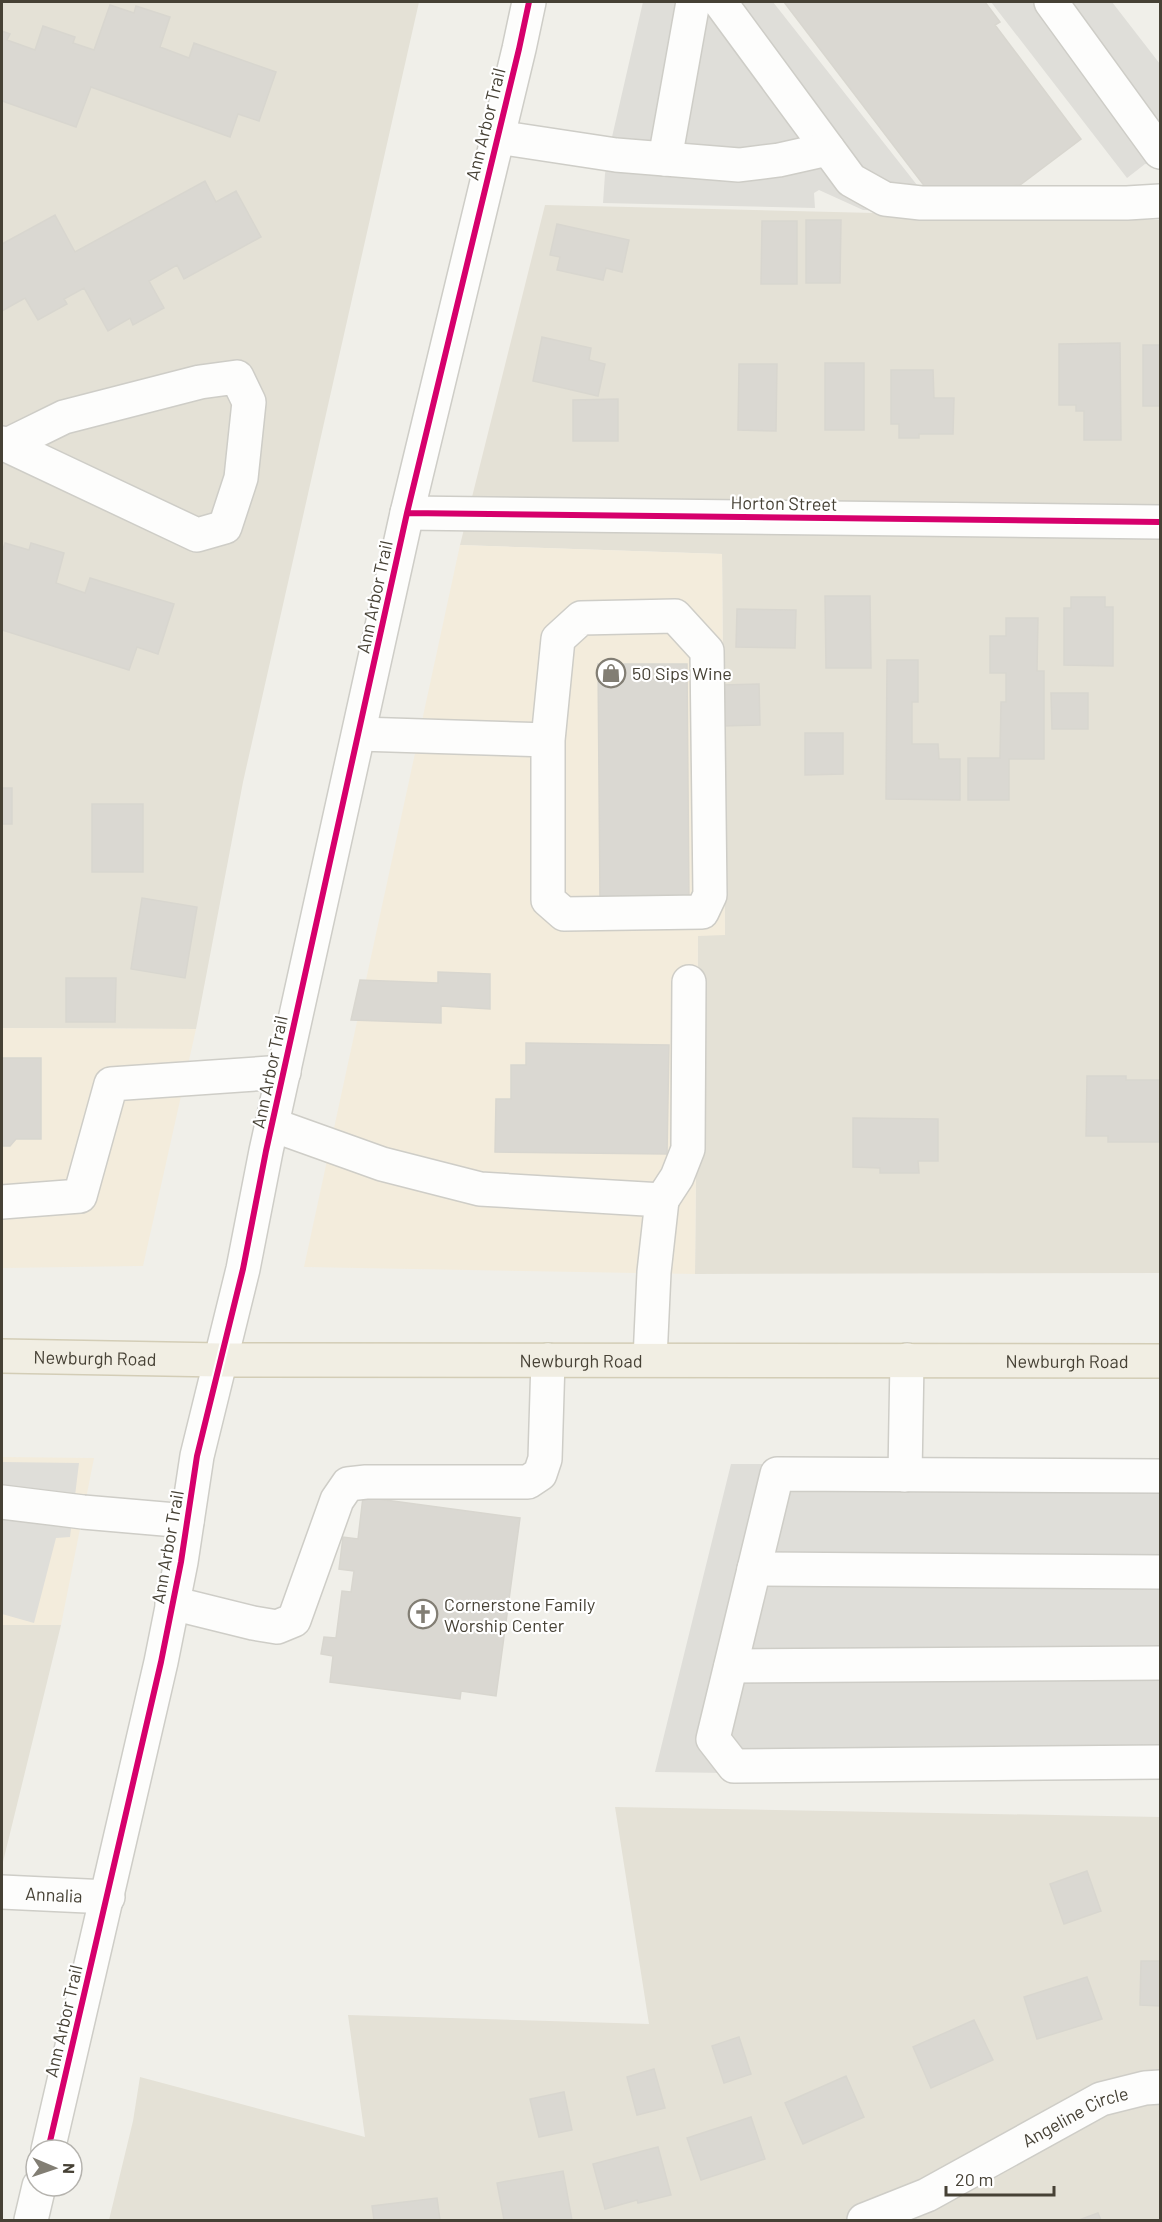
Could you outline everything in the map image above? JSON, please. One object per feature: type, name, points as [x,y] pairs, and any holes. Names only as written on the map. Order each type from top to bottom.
[{"type":"main road","name":"Newburgh Road","points":[[2,1356],[220,1360],[1161,1361]]},
{"type":"street","name":"Ann Arbor Trail","points":[[51,2138],[108,1897],[172,1603],[197,1456],[243,1269],[407,513],[528,2]]},
{"type":"street","points":[[665,159],[693,2]]},
{"type":"street","points":[[720,2],[851,180],[885,199],[921,203],[1161,201]]},
{"type":"street","points":[[1051,2],[1161,152]]},
{"type":"street","points":[[497,137],[616,155],[739,165],[779,160],[828,149]]},
{"type":"street","points":[[237,377],[249,402],[241,478],[225,527],[197,535],[4,444],[64,417],[200,382],[237,377]]},
{"type":"street","name":"Horton Street","points":[[407,513],[1161,522]]},
{"type":"street","points":[[675,616],[707,651],[710,895],[702,912],[564,914],[548,900],[548,740],[558,639],[581,618],[675,616]]},
{"type":"street","points":[[359,734],[548,740]]},
{"type":"street","points":[[650,1359],[654,1272],[662,1200],[677,1178],[688,1149],[689,982]]},
{"type":"street","points":[[2,1202],[80,1196],[111,1084],[284,1072]]},
{"type":"street","points":[[273,1125],[382,1164],[480,1189],[662,1200]]},
{"type":"street","points":[[172,1603],[253,1623],[277,1626],[294,1620],[337,1500],[348,1484],[528,1482],[540,1474],[545,1459],[548,1359]]},
{"type":"street","points":[[904,1475],[907,1360]]},
{"type":"street","points":[[1161,1476],[777,1474],[713,1739],[734,1766],[1161,1762]]},
{"type":"street","points":[[2,1502],[187,1521]]},
{"type":"street","points":[[754,1569],[1161,1572]]},
{"type":"street","points":[[731,1665],[1161,1663]]},
{"type":"street","name":"Annalia","points":[[2,1892],[108,1897]]},
{"type":"street","name":"Angeline Circle","points":[[864,2220],[933,2208],[1101,2099],[1145,2088],[1161,2087]]},
{"type":"street","points":[[31,2220],[36,2198]]},
{"type":"shaded area","points":[[2,2],[419,2],[243,782],[196,1029],[2,1028]]},
{"type":"shaded area","points":[[643,2],[773,2],[917,185],[899,211],[863,210],[819,190],[814,193],[815,208],[603,203],[605,174],[612,137]]},
{"type":"shaded area","points":[[991,2],[1112,2],[1160,64],[1160,165],[1145,164],[1127,178]]},
{"type":"shaded area","points":[[545,205],[1160,220],[1160,1273],[695,1274],[698,935],[725,935],[722,554],[460,545]]},
{"type":"shaded area","points":[[460,545],[722,554],[725,935],[698,936],[695,1274],[304,1267]]},
{"type":"shaded area","points":[[2,1028],[196,1029],[143,1266],[2,1268]]},
{"type":"shaded area","points":[[2,1457],[94,1458],[61,1625],[2,1625]]},
{"type":"shaded area","points":[[2,1462],[79,1463],[70,1537],[56,1538],[34,1623],[2,1614]]},
{"type":"shaded area","points":[[731,1464],[1160,1464],[1160,1779],[655,1772]]},
{"type":"shaded area","points":[[2,1625],[61,1625],[2,1866]]},
{"type":"shaded area","points":[[615,1807],[1160,1817],[1160,2220],[109,2220],[133,2121],[140,2077],[365,2137],[348,2015],[649,2024]]},
{"type":"building","points":[[784,2],[985,2],[1000,22],[995,25],[1081,139],[1020,185],[929,192]]},
{"type":"building","points":[[110,5],[134,13],[136,6],[170,17],[160,47],[189,58],[194,43],[276,72],[259,121],[238,114],[230,137],[91,87],[76,127],[2,101],[2,31],[10,34],[7,40],[35,50],[43,26],[75,37],[73,43],[94,50]]},
{"type":"building","points":[[205,181],[216,202],[236,191],[261,237],[184,279],[177,265],[149,281],[164,308],[133,325],[130,318],[108,331],[84,288],[64,299],[67,304],[38,320],[25,298],[2,311],[2,244],[55,215],[75,252]]},
{"type":"building","points":[[806,220],[841,220],[840,283],[806,283]]},
{"type":"building","points":[[762,221],[797,221],[797,284],[761,284]]},
{"type":"building","points":[[557,224],[629,240],[622,272],[606,268],[603,280],[557,270],[560,257],[550,255]]},
{"type":"building","points":[[542,337],[591,348],[589,360],[605,364],[598,396],[533,381]]},
{"type":"building","points":[[1120,343],[1121,440],[1084,440],[1084,411],[1076,411],[1076,405],[1059,405],[1059,344]]},
{"type":"building","points":[[1143,345],[1160,345],[1160,406],[1143,406]]},
{"type":"building","points":[[825,363],[864,363],[864,430],[825,430]]},
{"type":"building","points":[[739,364],[777,364],[776,431],[738,430]]},
{"type":"building","points":[[891,370],[933,370],[934,398],[954,398],[953,434],[919,434],[919,438],[899,438],[899,424],[891,424]]},
{"type":"building","points":[[618,399],[618,441],[573,441],[573,400]]},
{"type":"building","points":[[5,543],[29,550],[31,543],[64,553],[56,583],[85,593],[90,578],[174,604],[158,654],[137,647],[129,670],[2,630],[2,553]]},
{"type":"building","points":[[825,596],[870,596],[871,668],[826,668]]},
{"type":"building","points":[[1071,597],[1105,597],[1105,607],[1113,607],[1113,666],[1064,665],[1064,608],[1071,608]]},
{"type":"building","points":[[737,609],[796,610],[795,648],[736,647]]},
{"type":"building","points":[[1006,618],[1038,618],[1037,671],[1044,671],[1044,759],[1009,759],[1009,800],[968,800],[968,758],[1000,758],[1001,702],[1006,702],[1006,673],[990,673],[990,636],[1006,636]]},
{"type":"building","points":[[887,660],[918,660],[918,702],[912,702],[912,744],[938,744],[939,759],[960,759],[960,800],[886,799]]},
{"type":"building","points":[[598,664],[687,664],[689,900],[600,901]]},
{"type":"building","points":[[759,684],[760,725],[721,726],[721,685]]},
{"type":"building","points":[[1051,693],[1088,693],[1088,729],[1052,729]]},
{"type":"building","points":[[805,733],[843,733],[843,774],[805,775]]},
{"type":"building","points":[[2,788],[12,788],[12,824],[2,824]]},
{"type":"building","points":[[92,804],[143,804],[143,872],[92,872]]},
{"type":"building","points":[[142,898],[197,907],[185,978],[131,969]]},
{"type":"building","points":[[438,972],[490,974],[490,1009],[441,1006],[441,1023],[351,1020],[360,980],[438,983]]},
{"type":"building","points":[[66,978],[116,978],[115,1022],[66,1022]]},
{"type":"building","points":[[526,1043],[669,1045],[667,1154],[495,1152],[496,1099],[511,1099],[511,1065],[526,1065]]},
{"type":"building","points":[[2,1058],[41,1058],[41,1139],[16,1139],[10,1146],[2,1146]]},
{"type":"building","points":[[1087,1076],[1126,1076],[1126,1080],[1160,1080],[1159,1142],[1108,1142],[1108,1136],[1086,1136]]},
{"type":"building","points":[[853,1118],[938,1119],[938,1161],[918,1161],[919,1173],[880,1173],[880,1168],[853,1167]]},
{"type":"building","name":"Cornerstone Family Worship Center","points":[[363,1497],[520,1518],[496,1696],[461,1691],[460,1699],[330,1682],[333,1656],[321,1654],[324,1637],[336,1638],[342,1591],[351,1592],[354,1571],[339,1569],[343,1537],[358,1539]]},
{"type":"building","points":[[1087,1871],[1101,1911],[1064,1924],[1050,1884]]},
{"type":"building","points":[[1141,1961],[1160,1961],[1160,2006],[1140,2005]]},
{"type":"building","points":[[1087,1977],[1102,2019],[1037,2039],[1024,1997]]},
{"type":"building","points":[[974,2020],[993,2060],[931,2088],[913,2047]]},
{"type":"building","points":[[739,2037],[751,2074],[724,2083],[712,2046]]},
{"type":"building","points":[[654,2069],[665,2108],[637,2115],[627,2077]]},
{"type":"building","points":[[846,2076],[864,2117],[803,2144],[785,2103]]},
{"type":"building","points":[[564,2092],[572,2130],[539,2137],[530,2099]]},
{"type":"building","points":[[751,2117],[765,2159],[701,2180],[687,2138]]},
{"type":"building","points":[[658,2147],[671,2195],[638,2203],[637,2200],[605,2209],[593,2164]]},
{"type":"building","points":[[563,2171],[572,2220],[504,2220],[497,2183]]},
{"type":"building","points":[[437,2198],[440,2220],[374,2220],[372,2206]]},
{"type":"building","points":[[1098,2213],[1101,2220],[1079,2220]]},
{"type":"cycle path","points":[[51,2138],[161,1662],[181,1562],[197,1456],[243,1269],[266,1151],[407,513],[529,2]]},
{"type":"cycle path","points":[[407,513],[1160,522]]},
{"type":"place","name":"50 Sips Wine","points":[[611,673]]},
{"type":"place","name":"Cornerstone Family Worship Center","points":[[423,1614]]}]
